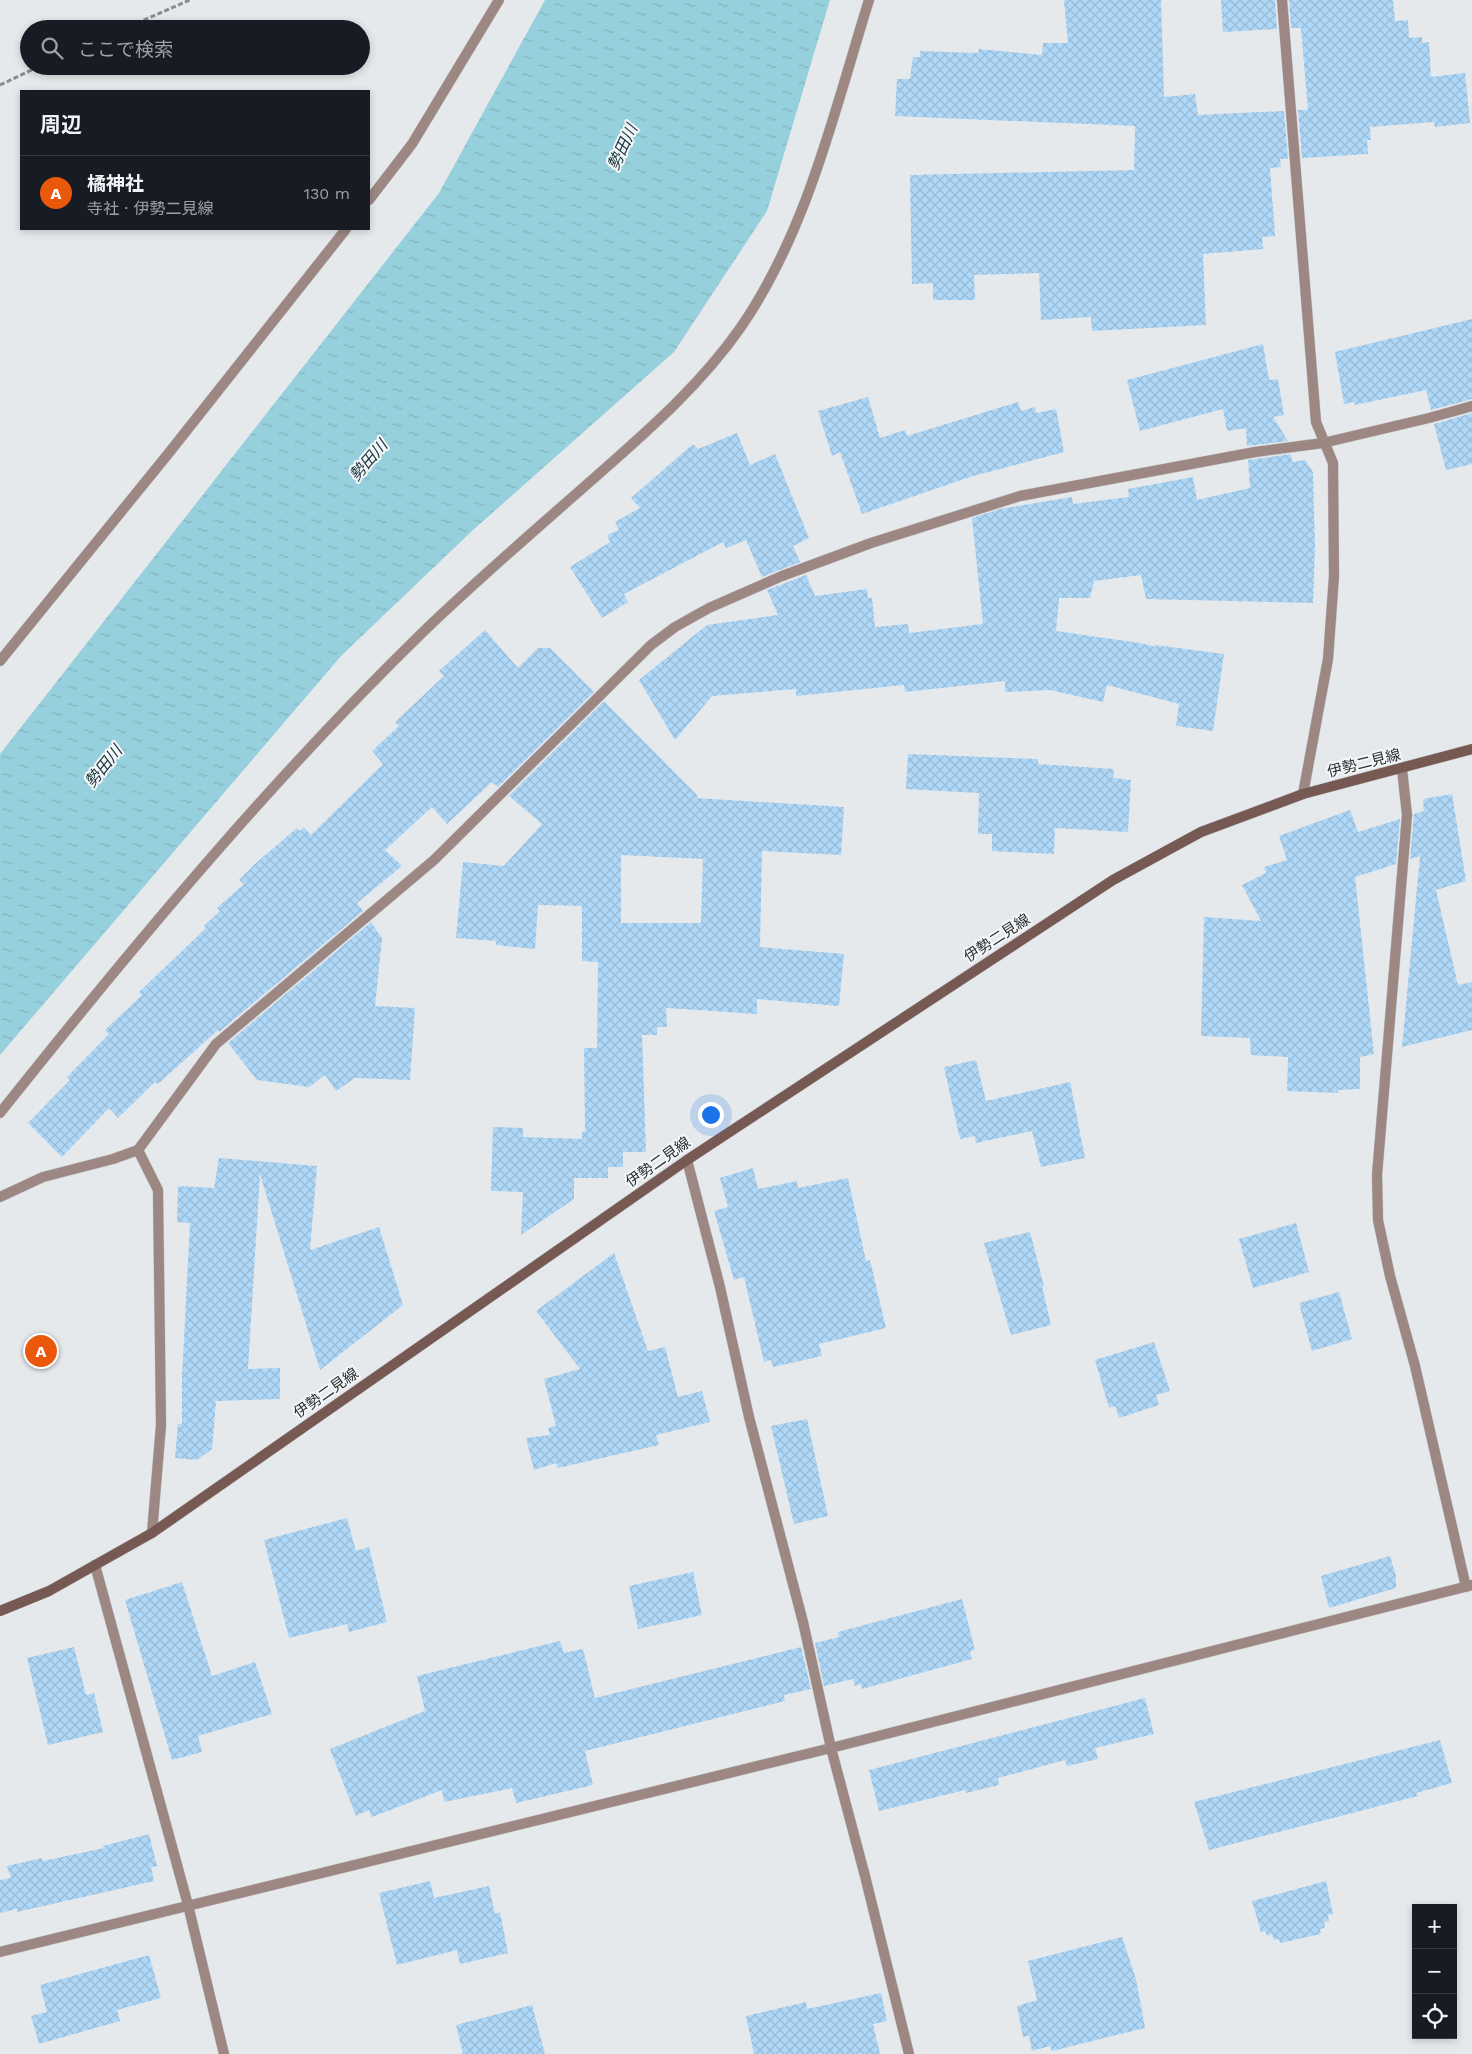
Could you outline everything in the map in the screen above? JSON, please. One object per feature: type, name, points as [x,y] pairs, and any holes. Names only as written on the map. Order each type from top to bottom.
[{"type":"main road","name":"伊勢二見線","points":[[0,1611],[49,1591],[152,1533],[687,1160],[1112,880],[1201,832],[1303,794],[1402,769],[1472,748]]},
{"type":"street","points":[[370,199],[412,144],[499,0]]},
{"type":"street","points":[[0,1113],[154,927],[324,732],[457,599],[622,454],[691,389],[740,329],[788,244],[807,201],[869,0]]},
{"type":"street","points":[[1282,0],[1316,422],[1332,463],[1334,576],[1328,659],[1303,794]]},
{"type":"street","points":[[0,661],[168,454],[345,230]]},
{"type":"street","points":[[0,1197],[43,1177],[113,1159],[138,1150],[216,1044],[434,860],[651,645],[675,627],[709,608],[807,566],[1020,496],[1255,452],[1323,443],[1472,406]]},
{"type":"street","points":[[0,1952],[830,1748],[1469,1586],[1415,1366],[1390,1276],[1378,1220],[1377,1175],[1407,815],[1402,769]]},
{"type":"street","points":[[138,1150],[158,1190],[161,1425],[152,1533]]},
{"type":"street","points":[[687,1160],[720,1287],[749,1417],[803,1622],[830,1748],[865,1876],[909,2054]]},
{"type":"street","points":[[95,1565],[188,1905],[224,2054]]},
{"type":"path","points":[[144,20],[190,0]]},
{"type":"path","points":[[0,85],[21,75]]},
{"type":"water","name":"勢田川","points":[[545,0],[830,0],[767,211],[674,352],[473,530],[341,656],[0,1055],[0,754],[439,193]]},
{"type":"building","points":[[1064,0],[1161,0],[1164,97],[1195,94],[1198,115],[1284,111],[1288,159],[1280,159],[1281,167],[1270,168],[1275,236],[1262,237],[1263,249],[1203,254],[1206,325],[1092,331],[1091,317],[1041,320],[1039,273],[974,275],[975,300],[933,300],[933,283],[912,284],[910,175],[1134,170],[1135,126],[895,116],[897,79],[910,79],[913,57],[920,57],[920,51],[978,53],[979,49],[1042,55],[1043,43],[1068,43]]},
{"type":"building","points":[[1221,0],[1275,0],[1277,29],[1223,32]]},
{"type":"building","points":[[1289,0],[1393,0],[1395,21],[1408,20],[1409,38],[1422,37],[1422,43],[1429,42],[1431,77],[1465,73],[1470,123],[1435,127],[1434,122],[1370,127],[1371,140],[1367,140],[1368,154],[1302,158],[1298,110],[1308,110],[1301,28],[1291,28]]},
{"type":"building","points":[[1472,319],[1472,399],[1431,410],[1426,390],[1355,405],[1354,402],[1344,404],[1335,352]]},
{"type":"building","points":[[1263,344],[1269,380],[1278,379],[1284,415],[1273,417],[1288,441],[1247,446],[1246,428],[1227,431],[1223,409],[1140,431],[1127,380]]},
{"type":"building","points":[[868,397],[880,438],[905,430],[907,436],[1018,402],[1021,411],[1035,407],[1036,413],[1056,409],[1064,452],[973,476],[862,514],[840,452],[832,456],[818,411]]},
{"type":"building","points":[[1472,413],[1472,464],[1446,470],[1434,424]]},
{"type":"building","points":[[737,433],[750,465],[775,454],[809,538],[793,546],[800,562],[762,577],[746,540],[726,548],[723,542],[624,594],[628,602],[602,618],[570,567],[610,542],[607,535],[619,530],[615,522],[640,508],[631,498],[693,444],[698,449]]},
{"type":"building","points":[[1291,454],[1292,462],[1305,460],[1313,472],[1315,547],[1313,603],[1146,599],[1141,575],[1094,581],[1090,598],[1059,598],[1056,631],[1156,647],[1155,645],[1224,654],[1213,731],[1176,726],[1179,704],[1107,685],[1103,702],[1050,690],[1005,692],[1005,681],[905,692],[904,685],[796,696],[796,689],[712,696],[675,740],[639,680],[707,625],[778,615],[767,590],[806,575],[815,596],[867,589],[868,598],[872,598],[875,627],[908,624],[909,633],[983,624],[972,518],[1000,509],[1072,497],[1073,504],[1129,497],[1128,489],[1193,477],[1197,500],[1250,488],[1248,460]]},
{"type":"building","points":[[485,630],[518,668],[538,648],[550,648],[594,692],[498,787],[492,782],[447,824],[432,807],[385,850],[402,866],[357,903],[363,911],[219,1032],[218,1030],[158,1084],[155,1082],[118,1118],[109,1108],[62,1157],[28,1123],[70,1080],[67,1077],[109,1034],[105,1030],[142,995],[139,992],[206,928],[204,926],[220,911],[217,908],[244,884],[239,880],[297,828],[300,831],[304,827],[311,835],[383,764],[372,751],[399,726],[395,722],[444,676],[439,671]]},
{"type":"building","points":[[604,701],[698,796],[696,798],[844,807],[841,855],[762,851],[760,947],[844,954],[839,1006],[757,999],[757,1014],[666,1008],[667,1027],[657,1027],[657,1035],[642,1035],[646,1152],[623,1152],[623,1167],[608,1167],[608,1178],[574,1178],[574,1199],[521,1235],[523,1192],[491,1191],[493,1127],[523,1128],[523,1137],[582,1139],[582,1132],[585,1132],[584,1048],[597,1048],[598,962],[582,961],[582,906],[538,905],[535,949],[496,945],[496,941],[456,938],[463,862],[504,866],[542,824],[509,796]],"holes":[[[621,855],[703,859],[701,923],[621,923]]]},
{"type":"building","points":[[908,754],[1038,759],[1038,764],[1114,769],[1113,778],[1131,780],[1128,832],[1055,828],[1054,854],[992,851],[992,834],[978,834],[979,793],[906,789]]},
{"type":"building","points":[[1452,794],[1466,881],[1436,890],[1458,985],[1472,982],[1472,1030],[1402,1047],[1420,856],[1410,859],[1414,814],[1424,811],[1423,799]]},
{"type":"building","points":[[1350,810],[1358,832],[1400,819],[1396,864],[1355,877],[1374,1054],[1360,1057],[1360,1089],[1338,1090],[1338,1093],[1287,1091],[1288,1057],[1251,1055],[1250,1038],[1201,1036],[1204,917],[1261,921],[1242,885],[1266,873],[1264,867],[1287,860],[1279,836]]},
{"type":"building","points":[[371,922],[382,938],[375,1006],[415,1008],[410,1080],[355,1078],[336,1091],[325,1075],[309,1087],[257,1080],[228,1043]]},
{"type":"building","points":[[976,1060],[986,1101],[1070,1082],[1085,1158],[1041,1167],[1032,1131],[976,1143],[975,1136],[960,1139],[944,1067]]},
{"type":"building","points":[[219,1158],[317,1166],[310,1250],[379,1227],[403,1305],[320,1370],[260,1174],[248,1369],[280,1368],[280,1399],[216,1401],[212,1449],[197,1460],[175,1458],[178,1424],[182,1424],[182,1377],[190,1223],[177,1222],[178,1186],[214,1188]]},
{"type":"building","points":[[753,1168],[758,1189],[797,1181],[798,1188],[848,1178],[866,1261],[870,1260],[886,1328],[819,1344],[822,1356],[773,1367],[771,1360],[764,1362],[744,1277],[734,1280],[714,1211],[728,1207],[720,1178]]},
{"type":"building","points":[[1296,1223],[1309,1272],[1253,1288],[1239,1239]]},
{"type":"building","points":[[1030,1232],[1044,1286],[1042,1286],[1051,1325],[1011,1335],[984,1243]]},
{"type":"building","points":[[614,1253],[648,1351],[665,1347],[678,1397],[702,1391],[710,1422],[656,1435],[659,1445],[558,1468],[556,1463],[534,1470],[526,1438],[550,1435],[548,1428],[556,1426],[544,1379],[580,1369],[536,1311]]},
{"type":"building","points":[[1339,1292],[1352,1339],[1312,1351],[1299,1303]]},
{"type":"building","points":[[1154,1342],[1170,1391],[1156,1395],[1159,1405],[1119,1418],[1115,1406],[1109,1408],[1095,1360]]},
{"type":"building","points":[[807,1419],[828,1516],[794,1524],[771,1426]]},
{"type":"building","points":[[347,1518],[356,1551],[369,1547],[387,1622],[349,1632],[347,1624],[289,1638],[264,1540]]},
{"type":"building","points":[[1390,1556],[1396,1576],[1396,1588],[1329,1608],[1321,1576]]},
{"type":"building","points":[[693,1572],[702,1615],[638,1629],[629,1586]]},
{"type":"building","points":[[182,1582],[212,1676],[255,1662],[272,1714],[198,1736],[202,1752],[172,1760],[125,1600]]},
{"type":"building","points":[[962,1599],[975,1650],[970,1651],[972,1659],[862,1689],[861,1684],[855,1686],[853,1679],[824,1686],[815,1643],[839,1637],[838,1632]]},
{"type":"building","points":[[560,1641],[564,1653],[583,1649],[595,1698],[801,1647],[811,1689],[784,1695],[785,1701],[585,1751],[593,1785],[516,1803],[512,1788],[444,1802],[442,1790],[372,1817],[369,1810],[356,1816],[330,1749],[425,1711],[417,1676]]},
{"type":"building","points":[[74,1647],[86,1695],[94,1693],[103,1732],[48,1745],[27,1658]]},
{"type":"building","points":[[1145,1698],[1154,1734],[1095,1748],[1098,1759],[1067,1766],[1065,1760],[998,1778],[999,1785],[966,1793],[965,1790],[879,1811],[869,1770]]},
{"type":"building","points":[[1440,1740],[1452,1783],[1416,1793],[1418,1796],[1209,1850],[1194,1802]]},
{"type":"building","points":[[149,1834],[157,1866],[151,1867],[154,1881],[17,1912],[17,1909],[0,1913],[0,1880],[11,1878],[7,1866],[42,1858],[43,1861],[104,1848],[103,1846]]},
{"type":"building","points":[[430,1881],[434,1898],[489,1886],[495,1914],[500,1912],[508,1953],[460,1964],[457,1950],[397,1965],[379,1893]]},
{"type":"building","points":[[1326,1881],[1333,1914],[1328,1915],[1329,1921],[1324,1922],[1325,1928],[1320,1929],[1321,1934],[1280,1943],[1279,1939],[1274,1940],[1272,1934],[1267,1936],[1265,1931],[1261,1932],[1252,1901]]},
{"type":"building","points":[[1122,1937],[1136,1979],[1145,2028],[1052,2051],[1050,2046],[1032,2051],[1029,2036],[1023,2037],[1017,2006],[1037,2000],[1028,1961]]},
{"type":"building","points":[[149,1955],[161,1998],[117,2010],[120,2021],[39,2044],[31,2016],[47,2012],[40,1985]]},
{"type":"building","points":[[881,1993],[887,2021],[873,2024],[880,2054],[754,2054],[746,2016],[806,2002],[807,2009]]},
{"type":"building","points":[[532,2005],[545,2054],[463,2054],[456,2025]]},
{"type":"place","name":"橘神社","points":[[41,1351]]}]
